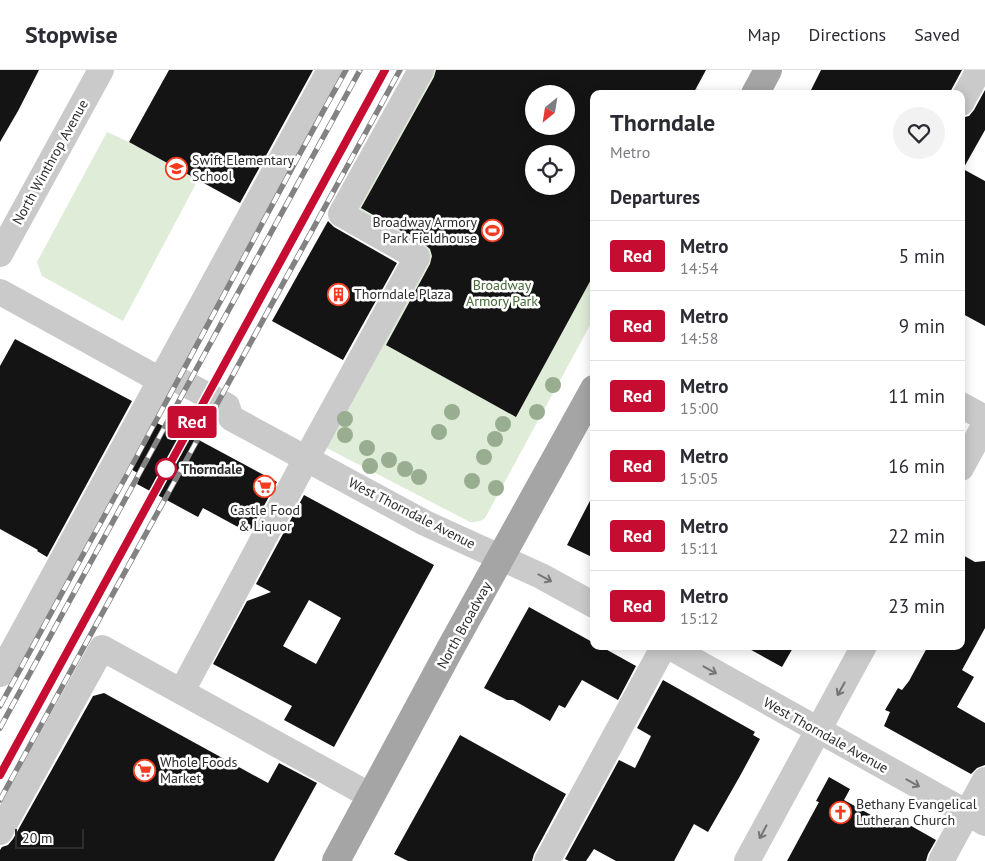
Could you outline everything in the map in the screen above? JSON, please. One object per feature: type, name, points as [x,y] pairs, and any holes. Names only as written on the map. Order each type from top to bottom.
[{"type":"main road","points":[[757,90],[768,70]]},
{"type":"main road","name":"North Broadway","points":[[336,861],[590,395]]},
{"type":"street","name":"North Winthrop Avenue","points":[[0,254],[101,70]]},
{"type":"street","points":[[0,674],[330,70]]},
{"type":"street","points":[[182,691],[417,256],[341,214],[421,70]]},
{"type":"street","points":[[965,96],[979,70]]},
{"type":"street","name":"West Thorndale Avenue","points":[[0,292],[160,380],[169,375],[226,406],[231,418],[426,523],[541,576],[590,603]]},
{"type":"street","points":[[965,407],[985,418]]},
{"type":"street","points":[[965,461],[985,424]]},
{"type":"street","points":[[0,832],[102,648],[371,796]]},
{"type":"street","points":[[547,861],[664,650]]},
{"type":"street","name":"West Thorndale Avenue","points":[[673,650],[976,818]]},
{"type":"street","points":[[747,861],[862,650]]},
{"type":"street","points":[[941,861],[976,818],[985,780]]},
{"type":"green space","name":"Broadway Armory Park","points":[[407,70],[663,70],[700,90],[590,90],[590,325],[485,518],[480,521],[470,522],[315,442],[417,257],[331,209]]},
{"type":"green space","points":[[107,132],[198,180],[123,321],[42,276],[37,262]]},
{"type":"building","points":[[0,70],[39,70],[0,142]]},
{"type":"building","points":[[169,70],[313,70],[240,203],[129,142]]},
{"type":"building","name":"Broadway Armory Park Fieldhouse","points":[[436,70],[706,70],[695,90],[590,90],[590,281],[516,417],[386,345],[430,264],[432,256],[430,249],[361,208],[434,77]]},
{"type":"building","points":[[821,70],[962,70],[951,90],[811,90]]},
{"type":"building","points":[[985,90],[985,130],[965,165],[965,117],[969,116]]},
{"type":"building","points":[[965,170],[985,181],[985,326],[965,315]]},
{"type":"building","name":"Thorndale Plaza","points":[[328,221],[334,227],[397,263],[343,360],[272,321]]},
{"type":"building","points":[[15,339],[132,401],[47,557],[0,529],[0,366]]},
{"type":"building","points":[[155,422],[167,428],[169,424],[277,482],[249,533],[203,508],[198,517],[137,484],[141,475],[129,468]]},
{"type":"building","points":[[304,495],[434,565],[334,747],[284,720],[292,706],[213,664],[247,601],[271,592],[256,584]],"holes":[[[309,600],[341,618],[316,664],[283,646]]]},
{"type":"building","points":[[590,501],[590,556],[567,545]]},
{"type":"building","points":[[965,556],[975,562],[985,561],[985,628],[962,670],[974,677],[957,707],[985,723],[985,765],[977,768],[971,774],[884,726],[890,712],[885,710],[898,688],[902,690],[926,650],[965,650]]},
{"type":"building","points":[[529,607],[590,641],[590,650],[607,650],[636,666],[618,700],[582,680],[565,708],[559,705],[550,721],[513,700],[507,700],[484,688]]},
{"type":"building","points":[[751,650],[792,650],[782,667]]},
{"type":"building","points":[[663,680],[755,732],[753,735],[760,739],[740,776],[708,832],[694,824],[674,861],[616,861],[594,849],[586,861],[569,861],[565,859],[619,760],[635,768],[651,736],[637,728]]},
{"type":"building","name":"Whole Foods Market","points":[[104,693],[268,783],[279,763],[317,783],[274,861],[0,861],[0,850],[13,839],[93,696]]},
{"type":"building","points":[[460,735],[566,794],[532,861],[408,861],[394,854]]},
{"type":"building","name":"Bethany Evangelical Lutheran Church","points":[[829,777],[850,789],[844,800],[891,826],[893,823],[903,828],[906,823],[936,840],[926,861],[787,861],[819,802],[816,801]]},
{"type":"railway","points":[[0,706],[346,70]]},
{"type":"railway","points":[[0,728],[360,70]]},
{"type":"railway","points":[[0,775],[385,70]]},
{"type":"railway","points":[[0,800],[400,70]]},
{"type":"metro line","name":"Red","points":[[0,775],[385,70]]},
{"type":"place","name":"Swift Elementary School","points":[[176,168]]},
{"type":"place","name":"Broadway Armory Park Fieldhouse","points":[[493,230]]},
{"type":"place","name":"Thorndale Plaza","points":[[338,294]]},
{"type":"place","name":"Thorndale","points":[[166,469]]},
{"type":"place","name":"Castle Food & Liquor","points":[[265,487]]},
{"type":"place","name":"Whole Foods Market","points":[[144,770]]},
{"type":"place","name":"Bethany Evangelical Lutheran Church","points":[[840,812]]}]
